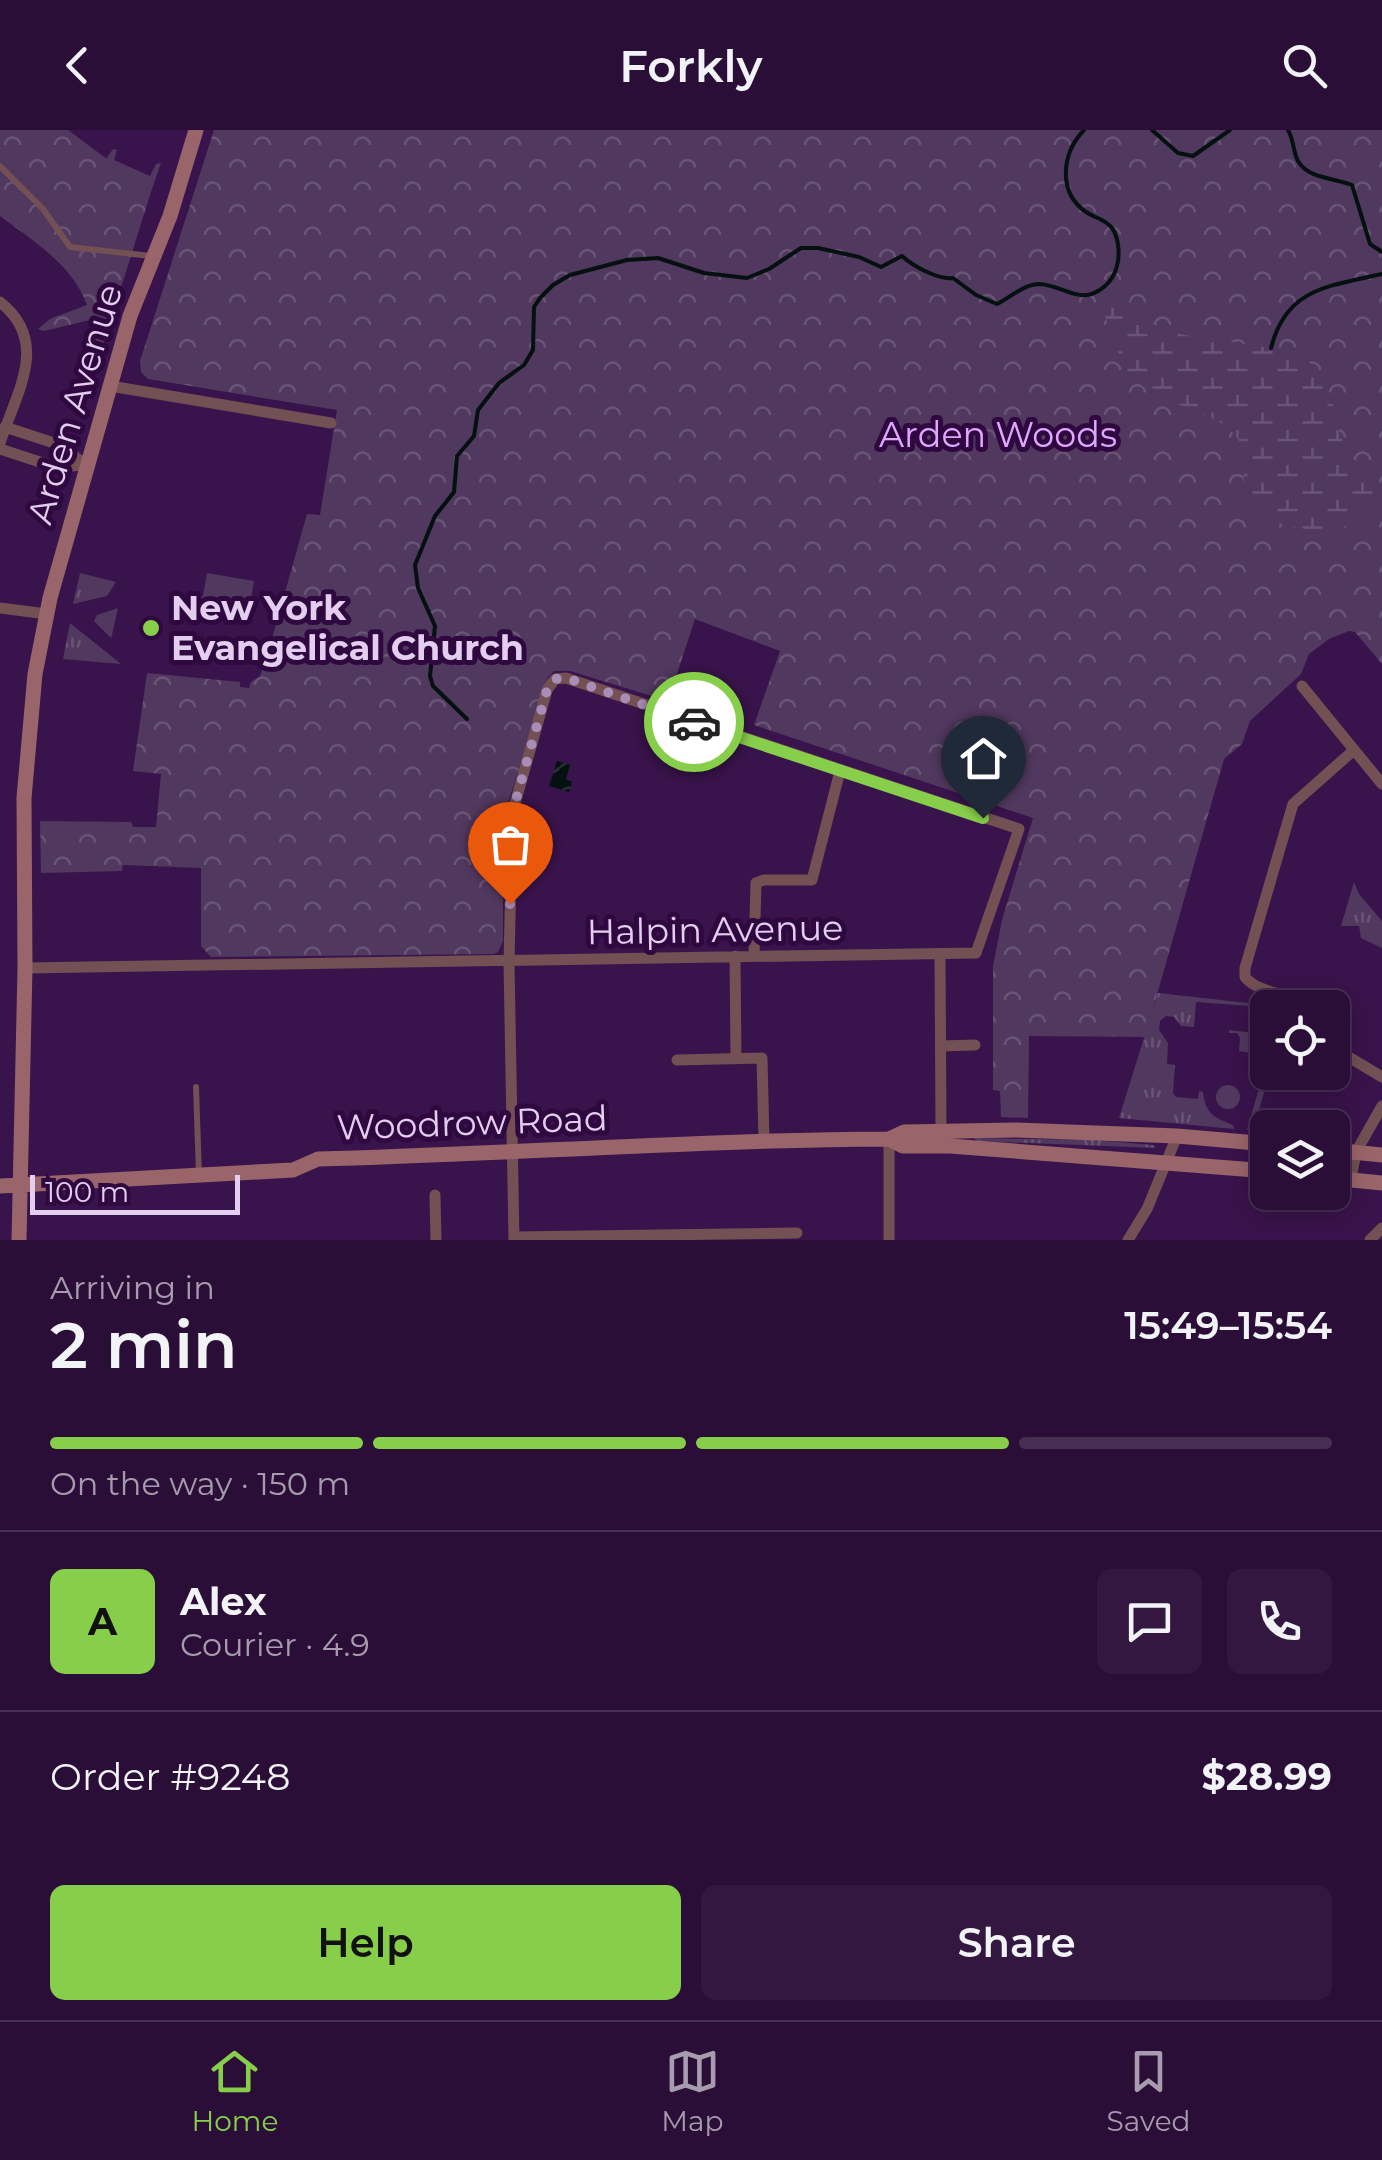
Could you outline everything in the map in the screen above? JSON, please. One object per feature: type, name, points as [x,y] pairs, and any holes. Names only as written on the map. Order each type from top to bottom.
[{"type":"street","name":"Arden Avenue","points":[[19,1240],[28,725],[46,614],[86,464],[130,316],[170,216],[196,130]]},
{"type":"street","points":[[0,302],[20,322],[28,338],[28,358],[0,446],[54,467],[86,464]]},
{"type":"street","points":[[110,386],[332,423]]},
{"type":"street","points":[[5,427],[60,445],[86,464]]},
{"type":"street","points":[[0,608],[46,614]]},
{"type":"street","points":[[754,956],[756,883],[812,880],[840,772],[566,678],[555,679],[547,690],[514,807],[508,962],[514,1239],[742,1238],[797,1233]]},
{"type":"street","points":[[1302,686],[1382,784]]},
{"type":"street","points":[[1266,990],[1252,985],[1245,977],[1245,968],[1293,804],[1354,750]]},
{"type":"street","name":"Halpin Avenue","points":[[25,968],[976,954],[1019,830],[840,772]]},
{"type":"street","points":[[940,954],[941,1129]]},
{"type":"street","points":[[735,956],[736,1059]]},
{"type":"street","points":[[941,1046],[975,1045]]},
{"type":"street","points":[[677,1060],[762,1058],[764,1140]]},
{"type":"street","points":[[1350,1058],[1382,1077]]},
{"type":"street","points":[[1382,1106],[1356,1152],[1350,1180],[1382,1183]]},
{"type":"street","name":"Woodrow Road","points":[[0,1186],[293,1170],[318,1159],[513,1154],[764,1140],[889,1139],[904,1132],[941,1129],[1177,1136],[1250,1142]]},
{"type":"street","points":[[1128,1240],[1147,1209],[1177,1136]]},
{"type":"street","points":[[889,1139],[889,1240]]},
{"type":"street","name":"Woodrow Road","points":[[889,1139],[904,1146],[1250,1170]]},
{"type":"street","points":[[1350,1152],[1382,1155]]},
{"type":"street","points":[[434,1196],[436,1240]]},
{"type":"street","points":[[1370,1240],[1382,1228]]},
{"type":"lane","points":[[0,166],[43,209],[70,247],[152,256]]},
{"type":"lane","points":[[196,1087],[199,1175]]},
{"type":"green space","points":[[0,130],[68,130],[151,192],[92,380],[94,342],[90,320],[38,329],[50,319],[87,305],[62,265],[0,216]]},
{"type":"green space","name":"Arden Woods","points":[[214,130],[1382,130],[1382,664],[1355,632],[1329,639],[1309,654],[1301,674],[1250,721],[1242,744],[1224,759],[1145,1037],[1029,1036],[1028,1118],[1001,1117],[1000,1091],[993,1090],[993,966],[1002,920],[1033,818],[754,725],[780,651],[695,619],[668,701],[570,671],[554,671],[548,677],[503,819],[503,941],[494,954],[211,957],[201,946],[201,868],[123,865],[122,871],[41,873],[40,821],[131,822],[133,827],[156,827],[161,774],[133,771],[147,673],[240,682],[240,687],[249,688],[260,676],[270,646],[307,514],[320,515],[337,410],[148,379],[141,372],[140,361]]},
{"type":"green space","points":[[113,149],[117,150],[114,160],[150,176],[156,164],[161,163],[151,192],[106,159]]},
{"type":"green space","points":[[1115,299],[1167,331],[1268,348],[1288,353],[1316,368],[1327,386],[1347,454],[1377,489],[1382,503],[1344,527],[1332,530],[1293,527],[1258,515],[1247,500],[1243,453],[1236,436],[1217,421],[1154,394],[1127,370],[1101,309],[1104,303]]},
{"type":"green space","points":[[80,573],[116,582],[107,596],[73,604]]},
{"type":"green space","points":[[207,573],[254,581],[250,604],[255,606],[254,610],[199,599]]},
{"type":"green space","points":[[118,608],[111,638],[94,621],[97,615]]},
{"type":"green space","points":[[70,623],[121,664],[63,659]]},
{"type":"green space","points":[[1354,882],[1382,921],[1382,948],[1361,938],[1359,926],[1341,926]]},
{"type":"green space","points":[[1158,993],[1250,1004],[1196,1002],[1194,1027],[1181,1026],[1174,1017],[1166,1016],[1160,1021],[1159,1030],[1168,1043],[1167,1064],[1175,1065],[1173,1093],[1176,1097],[1198,1099],[1199,1091],[1203,1092],[1209,1110],[1234,1129],[1119,1118]]},
{"type":"green space","points":[[1229,1030],[1250,1033],[1250,1053],[1239,1051],[1240,1038],[1237,1033]]},
{"type":"green space","points":[[1228,1085],[1240,1097],[1228,1109],[1216,1097]]},
{"type":"green space","points":[[1259,1090],[1265,1090],[1259,1110],[1253,1110]]},
{"type":"green space","points":[[974,1138],[1094,1140],[1156,1148],[976,1141]]},
{"type":"water","points":[[557,761],[570,765],[566,779],[572,782],[569,792],[549,786]]},
{"type":"waterway","points":[[467,719],[433,686],[430,676],[435,626],[418,588],[415,565],[435,516],[454,492],[457,456],[474,436],[478,410],[499,383],[524,365],[533,350],[534,307],[553,285],[570,275],[627,260],[658,258],[704,273],[747,278],[801,248],[818,248],[859,257],[881,267],[902,256],[926,272],[953,278],[997,304],[1023,288],[1040,284],[1088,295],[1111,280],[1119,252],[1112,228],[1086,212],[1070,194],[1067,161],[1084,130]]},
{"type":"waterway","points":[[1152,130],[1178,153],[1193,156],[1230,130]]},
{"type":"waterway","points":[[1288,130],[1302,167],[1315,175],[1352,185],[1370,244],[1382,252]]},
{"type":"waterway","points":[[1271,348],[1278,328],[1299,301],[1328,287],[1382,274]]},
{"type":"way so far","points":[[510,904],[514,807],[547,690],[555,679],[566,678],[694,722]]},
{"type":"place","name":"New York Evangelical Church","points":[[151,628]]},
{"type":"route","points":[[694,722],[983,818]]}]
